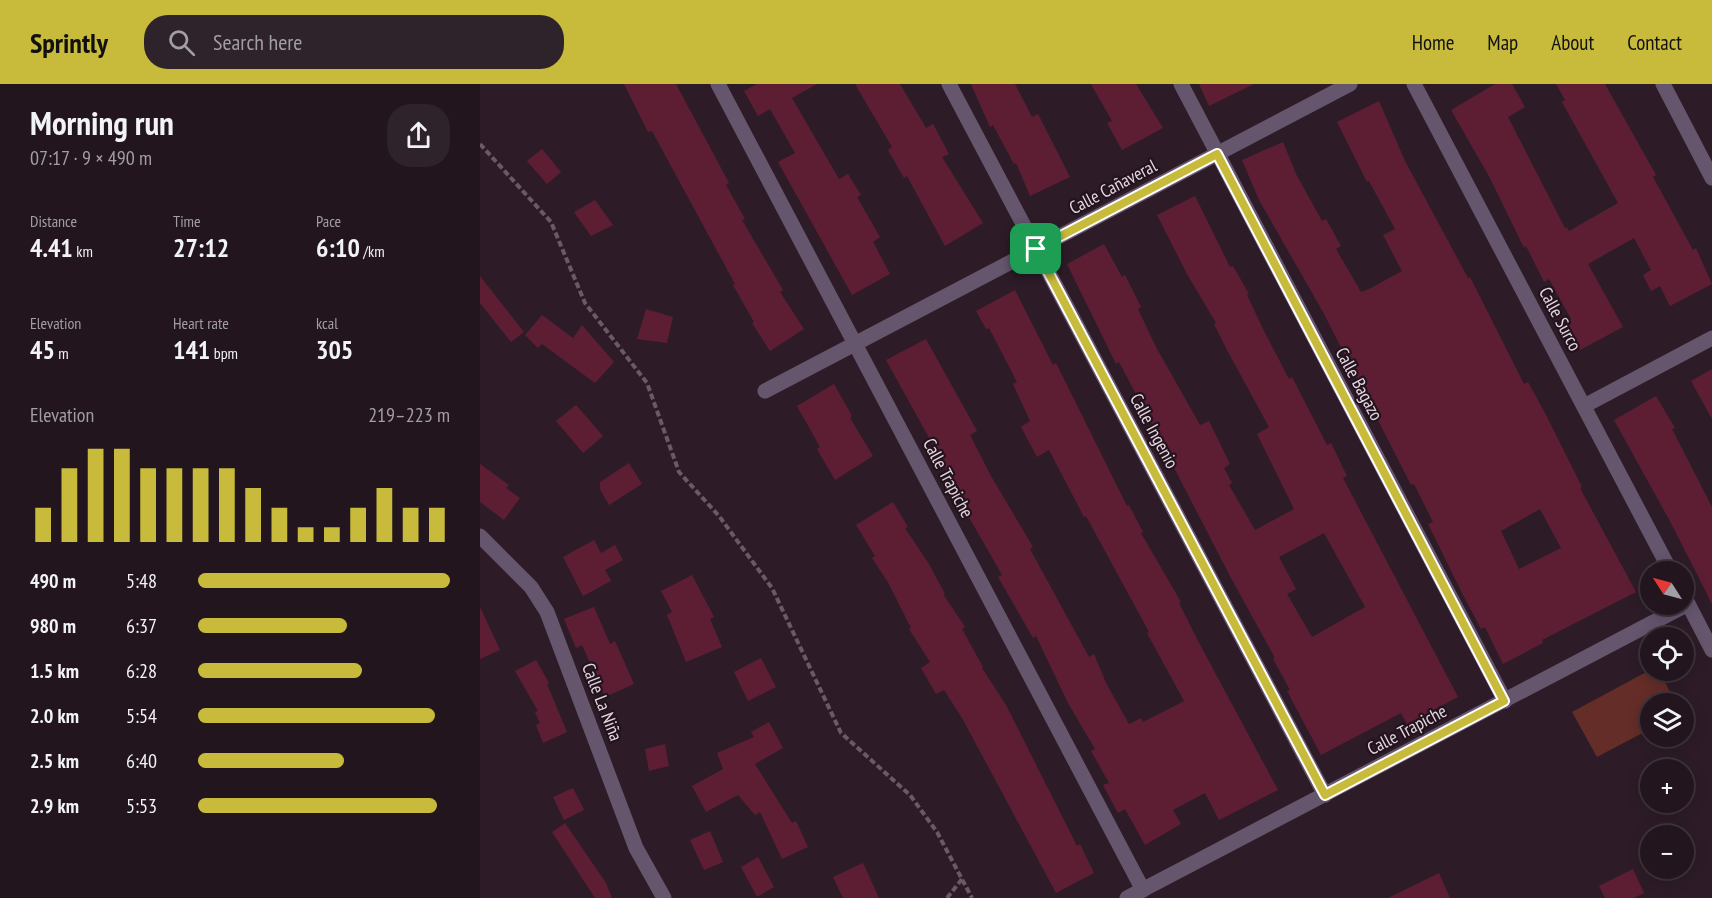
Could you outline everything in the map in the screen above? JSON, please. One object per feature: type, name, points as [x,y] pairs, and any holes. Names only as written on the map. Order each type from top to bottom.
[{"type":"street","name":"Calle Trapiche","points":[[718,84],[1143,890]]},
{"type":"street","name":"Calle Ingenio","points":[[949,84],[1325,795]]},
{"type":"street","name":"Calle Bagazo","points":[[1181,84],[1504,701]]},
{"type":"street","name":"Calle Cañaveral","points":[[765,391],[1350,84]]},
{"type":"street","name":"Calle Surco","points":[[1414,84],[1665,561]]},
{"type":"street","points":[[1663,84],[1712,178]]},
{"type":"street","points":[[1584,406],[1712,338]]},
{"type":"street","name":"Calle La Niña","points":[[480,536],[531,587],[547,612],[636,848],[664,898]]},
{"type":"street","name":"Calle Trapiche","points":[[1127,898],[1504,701],[1657,615]]},
{"type":"street","points":[[1694,615],[1712,650]]},
{"type":"path","points":[[480,144],[551,222],[585,303],[647,383],[679,472],[719,516],[772,588],[842,733],[910,795],[937,832],[972,898]]},
{"type":"path","points":[[947,898],[962,879]]},
{"type":"shaded area","points":[[1640,675],[1640,681],[1665,681],[1670,693],[1640,693],[1640,734],[1597,757],[1572,712]]},
{"type":"building","points":[[624,84],[676,84],[729,183],[726,185],[745,219],[742,220],[783,290],[780,292],[804,329],[770,351],[752,323],[754,322],[733,285],[735,284],[652,131],[648,132]]},
{"type":"building","points":[[757,84],[817,84],[792,98],[839,179],[848,174],[861,195],[857,197],[880,237],[873,242],[890,274],[852,295],[778,162],[795,153],[770,109],[758,116],[744,91]]},
{"type":"building","points":[[855,84],[900,84],[926,128],[933,124],[949,154],[942,157],[983,223],[945,246],[907,176],[904,178],[888,150],[892,147]]},
{"type":"building","points":[[971,84],[1015,84],[1032,117],[1038,114],[1070,177],[1030,196],[1016,163],[1014,164],[993,125],[990,127]]},
{"type":"building","points":[[1091,84],[1136,84],[1163,128],[1122,150],[1107,123],[1112,121]]},
{"type":"building","points":[[1199,84],[1254,84],[1209,106]]},
{"type":"building","points":[[1495,84],[1512,84],[1525,107],[1508,117],[1565,228],[1567,227],[1569,231],[1618,203],[1562,102],[1565,100],[1556,84],[1605,84],[1656,175],[1653,177],[1693,250],[1696,248],[1712,284],[1670,306],[1660,286],[1651,291],[1643,275],[1651,270],[1634,238],[1588,264],[1623,327],[1580,350],[1565,323],[1571,319],[1549,279],[1544,282],[1526,246],[1524,248],[1490,178],[1451,110]]},
{"type":"building","points":[[1379,101],[1405,161],[1468,278],[1470,277],[1524,384],[1528,382],[1545,413],[1582,487],[1580,488],[1636,592],[1542,640],[1543,643],[1503,664],[1485,627],[1481,629],[1462,593],[1428,524],[1433,522],[1414,484],[1411,485],[1323,312],[1259,200],[1242,160],[1283,142],[1296,174],[1322,221],[1326,219],[1341,246],[1336,249],[1361,292],[1371,288],[1402,271],[1383,235],[1395,229],[1369,181],[1367,182],[1337,122]],"holes":[[[1540,509],[1561,548],[1519,569],[1501,531]]]},
{"type":"building","points":[[542,149],[561,172],[547,184],[527,161]]},
{"type":"building","points":[[1195,196],[1230,267],[1233,266],[1249,294],[1247,295],[1289,379],[1292,377],[1327,445],[1331,443],[1347,476],[1343,478],[1458,697],[1407,724],[1401,713],[1321,755],[1287,691],[1290,690],[1273,659],[1275,658],[1119,362],[1116,364],[1067,264],[1104,244],[1122,277],[1125,275],[1141,307],[1138,309],[1156,347],[1200,425],[1209,421],[1230,464],[1224,468],[1232,483],[1229,485],[1255,530],[1294,509],[1257,434],[1269,427],[1157,215]],"holes":[[[1324,533],[1365,607],[1312,637],[1287,594],[1296,589],[1279,557]]]},
{"type":"building","points":[[595,200],[613,225],[591,236],[574,212]]},
{"type":"building","points":[[480,276],[524,332],[511,342],[480,303]]},
{"type":"building","points":[[1015,290],[1053,365],[1056,363],[1127,506],[1129,505],[1143,532],[1141,533],[1181,602],[1179,603],[1197,639],[1278,790],[1219,820],[1205,793],[1173,810],[1181,824],[1145,845],[1125,809],[1118,813],[1103,785],[1109,783],[1091,751],[1095,749],[1068,703],[1036,636],[1033,638],[998,577],[1002,575],[962,505],[965,503],[886,360],[926,339],[977,431],[970,435],[991,476],[1033,547],[1030,549],[1089,657],[1094,654],[1106,683],[1129,724],[1141,718],[1143,722],[1184,701],[1147,633],[1149,632],[1049,450],[1037,457],[1021,427],[1030,421],[1013,384],[1017,382],[989,328],[986,329],[976,311]]},
{"type":"building","points":[[646,309],[673,317],[667,343],[637,339]]},
{"type":"building","points":[[542,315],[573,338],[582,325],[614,362],[595,383],[542,344],[538,348],[525,335]]},
{"type":"building","points":[[1712,369],[1712,419],[1691,381]]},
{"type":"building","points":[[834,384],[852,416],[850,418],[873,456],[835,480],[817,449],[820,447],[797,406]]},
{"type":"building","points":[[1656,396],[1675,428],[1672,429],[1712,507],[1712,604],[1694,568],[1694,561],[1690,561],[1614,420]]},
{"type":"building","points":[[576,405],[603,436],[583,453],[556,421]]},
{"type":"building","points":[[629,463],[642,484],[609,505],[600,489],[600,482]]},
{"type":"building","points":[[480,464],[509,485],[506,488],[520,498],[504,520],[480,502]]},
{"type":"building","points":[[893,502],[908,527],[905,528],[929,564],[945,594],[943,594],[965,627],[962,629],[982,668],[1006,705],[1077,846],[1080,844],[1094,873],[1056,893],[962,718],[944,690],[936,694],[921,668],[930,662],[909,629],[911,628],[889,584],[872,558],[875,556],[856,525]]},
{"type":"building","points":[[594,540],[601,553],[615,545],[623,560],[605,570],[611,581],[583,596],[563,557]]},
{"type":"building","points":[[692,575],[714,617],[710,619],[722,647],[686,662],[667,615],[672,612],[661,591]]},
{"type":"building","points":[[480,607],[500,650],[480,659]]},
{"type":"building","points":[[594,607],[610,644],[615,641],[634,684],[605,697],[582,645],[576,648],[564,619]]},
{"type":"building","points":[[761,658],[776,687],[748,701],[734,672]]},
{"type":"building","points":[[536,660],[549,683],[547,684],[567,732],[543,743],[536,725],[540,723],[535,712],[538,711],[515,671]]},
{"type":"building","points":[[769,722],[783,748],[755,764],[792,823],[796,821],[808,847],[782,859],[760,812],[755,815],[738,795],[706,812],[692,786],[723,769],[717,753],[754,737],[751,732]]},
{"type":"building","points":[[665,744],[669,766],[649,771],[645,749]]},
{"type":"building","points":[[573,788],[584,810],[564,820],[553,797]]},
{"type":"building","points":[[565,823],[606,883],[612,898],[595,898],[552,832]]},
{"type":"building","points":[[710,831],[723,862],[704,870],[690,840]]},
{"type":"building","points":[[758,857],[774,887],[757,897],[741,867]]},
{"type":"building","points":[[863,863],[879,898],[843,898],[833,877]]},
{"type":"building","points":[[1633,869],[1644,893],[1634,898],[1605,898],[1599,886]]},
{"type":"building","points":[[1439,873],[1450,898],[1388,898]]},
{"type":"route","points":[[1217,154],[1504,701],[1325,795],[1036,249],[1217,154]]}]
